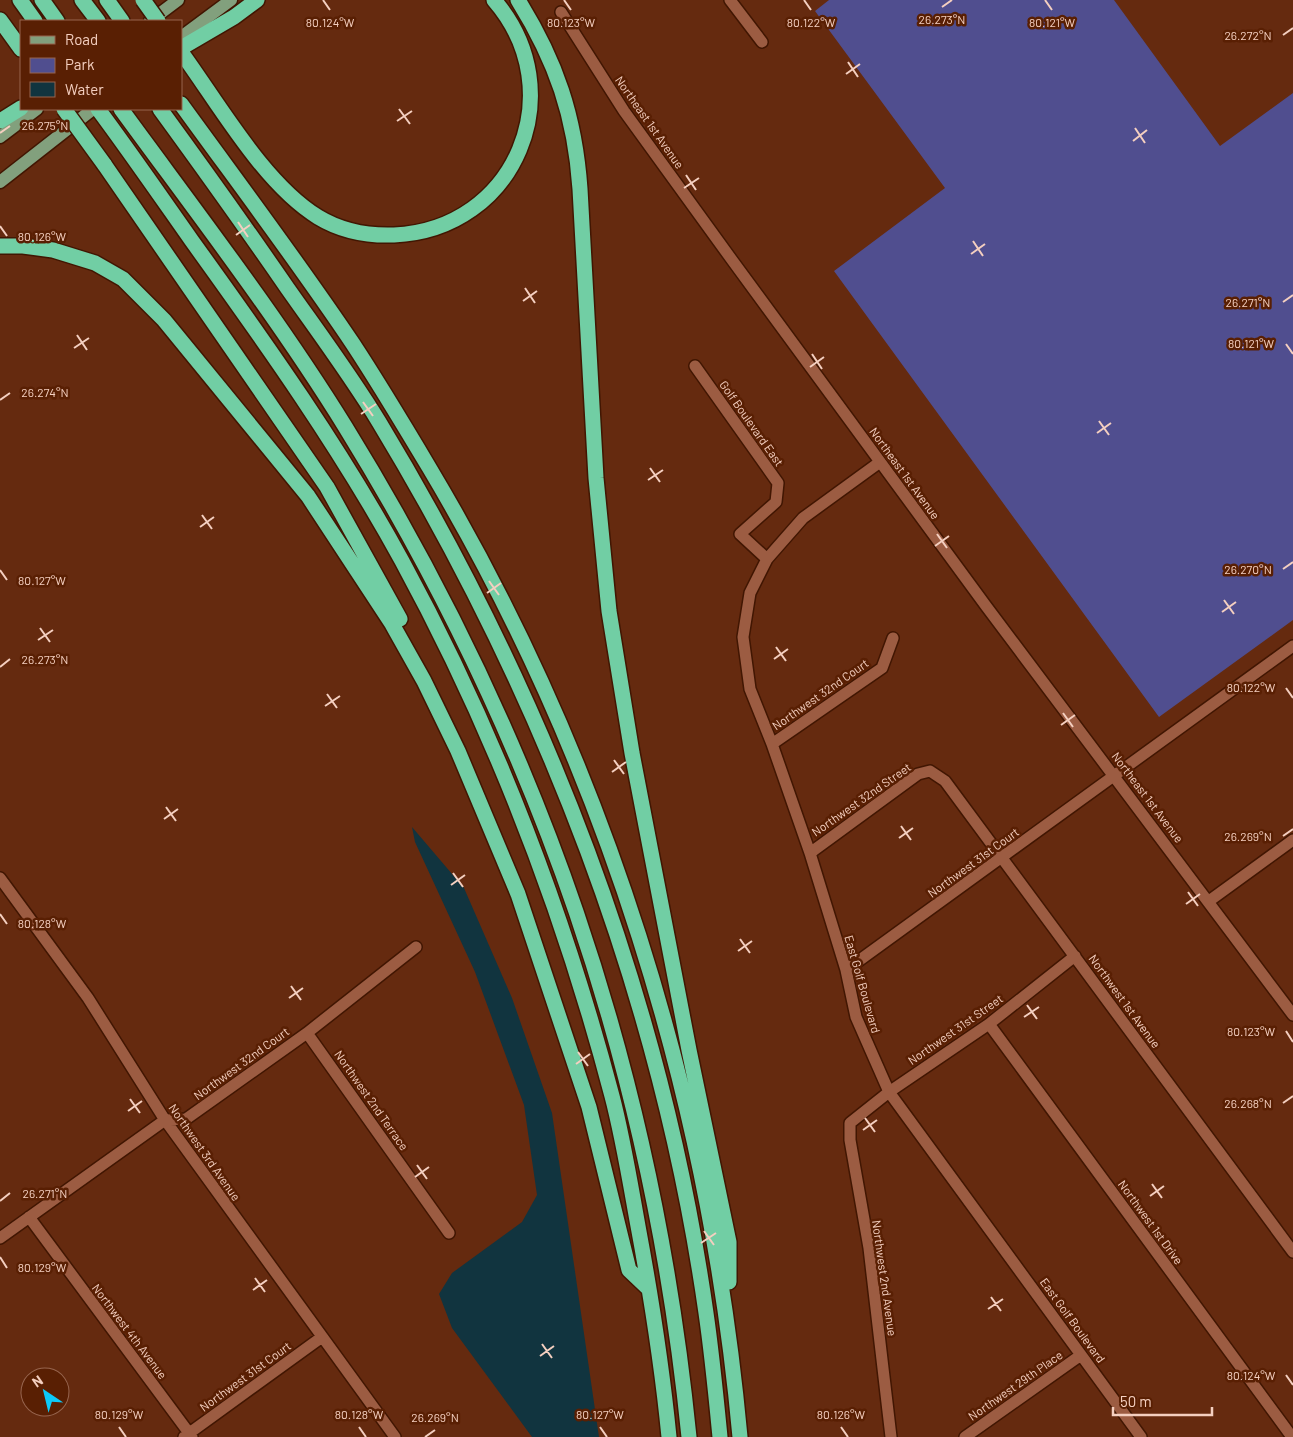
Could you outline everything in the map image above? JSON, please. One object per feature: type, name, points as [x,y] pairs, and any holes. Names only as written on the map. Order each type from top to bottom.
[{"type":"highway","points":[[20,0],[34,20]]},
{"type":"highway","points":[[42,0],[56,20]]},
{"type":"highway","points":[[107,0],[121,20]]},
{"type":"highway","points":[[143,0],[157,20]]},
{"type":"highway","points":[[182,47],[234,17],[258,0]]},
{"type":"highway","points":[[182,53],[278,186],[318,217],[345,229],[375,235],[404,235],[433,229],[452,221],[484,200],[505,176],[528,130],[531,89],[526,56],[516,31],[494,0]]},
{"type":"highway","points":[[518,0],[553,64],[565,95],[576,140],[599,514],[609,611],[634,763],[689,1050],[729,1242],[729,1331]]},
{"type":"highway","points":[[84,2],[97,20]]},
{"type":"highway","points":[[0,20],[20,48]]},
{"type":"highway","points":[[182,105],[354,345],[378,384],[467,535],[542,686],[574,759],[627,897],[670,1040],[704,1184],[729,1331],[740,1437]]},
{"type":"highway","points":[[0,121],[20,109]]},
{"type":"highway","points":[[65,110],[327,487],[410,637],[412,658]]},
{"type":"highway","points":[[99,110],[328,436],[401,560],[467,690],[524,823],[572,960],[612,1098],[649,1289],[669,1437]]},
{"type":"highway","points":[[122,110],[292,348],[349,432],[443,598],[514,748],[542,816],[591,952],[631,1093],[662,1236],[676,1327],[689,1437]]},
{"type":"highway","points":[[163,112],[337,358],[377,419],[468,580],[517,678],[546,745],[574,812],[623,952],[663,1092],[680,1166],[705,1303],[720,1437]]},
{"type":"highway","points":[[0,246],[38,247],[95,263],[123,279],[164,320],[308,496],[412,658],[472,782],[518,894],[589,1107],[629,1270],[649,1289]]},
{"type":"main road","points":[[151,20],[178,0]]},
{"type":"main road","points":[[182,37],[231,0]]},
{"type":"main road","points":[[0,137],[36,110]]},
{"type":"main road","points":[[0,182],[92,110]]},
{"type":"street","points":[[730,0],[762,42]]},
{"type":"street","name":"Northeast 1st Avenue","points":[[561,12],[624,111],[880,462],[1293,1015]]},
{"type":"street","name":"Golf Boulevard East","points":[[695,366],[778,483],[776,502],[740,534],[767,559]]},
{"type":"street","name":"East Golf Boulevard","points":[[880,462],[803,518],[767,559],[750,593],[743,637],[750,689],[772,744],[810,853],[846,970],[856,1017],[889,1092],[1141,1437]]},
{"type":"street","name":"Northwest 32nd Court","points":[[772,744],[882,668],[893,638]]},
{"type":"street","name":"Northwest 31st Court","points":[[846,970],[1115,777],[1293,646]]},
{"type":"street","name":"Northwest 32nd Street","points":[[810,853],[918,774],[930,771]]},
{"type":"street","name":"Northwest 1st Avenue","points":[[930,771],[945,781],[1293,1252]]},
{"type":"street","points":[[1209,901],[1293,840]]},
{"type":"street","name":"Northwest 3rd Avenue","points":[[0,878],[88,998],[165,1120],[394,1437]]},
{"type":"street","name":"Northwest 32nd Court","points":[[0,1238],[165,1120],[186,1119],[307,1033],[416,947]]},
{"type":"street","name":"Northwest 31st Street","points":[[850,1123],[889,1092],[988,1024],[1075,956]]},
{"type":"street","name":"Northwest 1st Drive","points":[[988,1024],[1292,1437]]},
{"type":"street","name":"Northwest 2nd Terrace","points":[[307,1033],[449,1232]]},
{"type":"street","name":"Northwest 2nd Avenue","points":[[850,1123],[850,1140],[869,1248],[891,1437]]},
{"type":"street","name":"Northwest 4th Avenue","points":[[29,1217],[189,1436]]},
{"type":"street","name":"Northwest 31st Court","points":[[189,1436],[322,1336]]},
{"type":"street","name":"Northwest 29th Place","points":[[965,1437],[1082,1355]]},
{"type":"green space","points":[[829,0],[1114,0],[1220,146],[1293,93],[1293,620],[1159,717],[834,271],[945,188],[815,11]]},
{"type":"water","points":[[412,827],[464,888],[512,998],[552,1113],[599,1437],[532,1437],[452,1328],[439,1294],[452,1273],[522,1222],[537,1195],[524,1105],[475,972],[415,842]]}]
